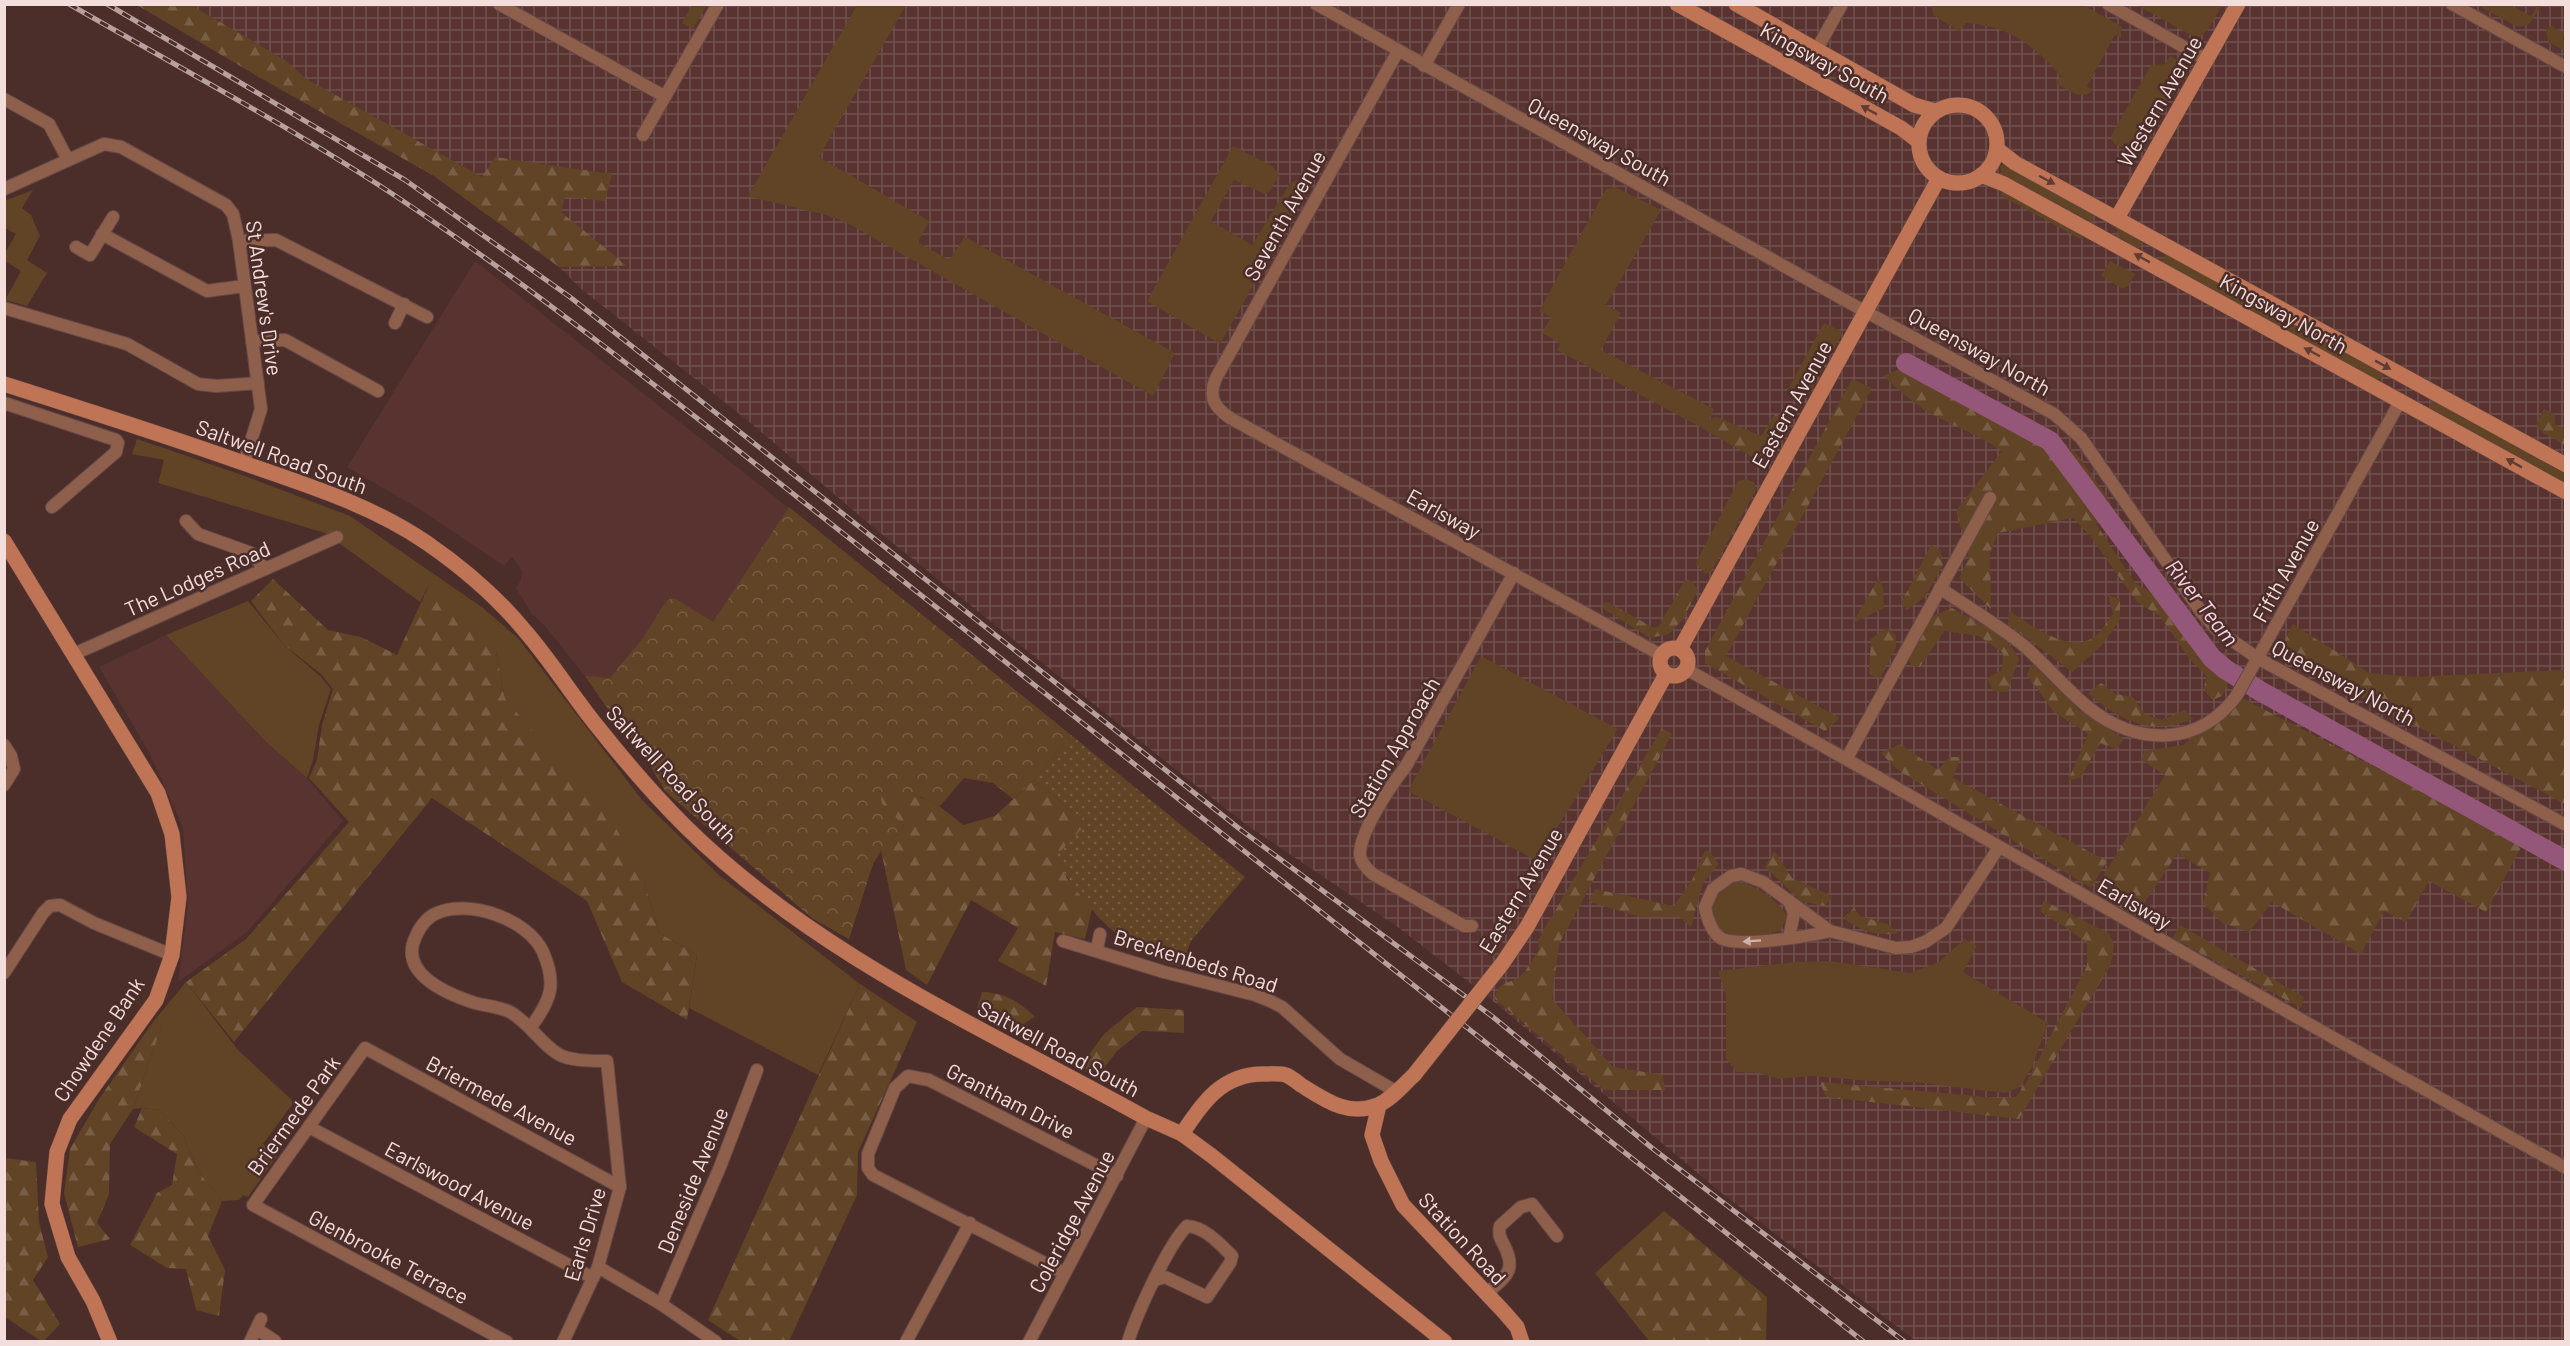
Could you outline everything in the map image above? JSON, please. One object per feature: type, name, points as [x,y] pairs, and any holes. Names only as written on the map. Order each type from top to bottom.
[{"type":"street","points":[[499,4],[664,96]]},
{"type":"street","points":[[643,135],[718,4]]},
{"type":"street","name":"Queensway South","points":[[1316,4],[1866,312]]},
{"type":"street","points":[[1424,66],[1459,4]]},
{"type":"street","name":"Kingsway South","points":[[1677,4],[1901,128],[1918,141]]},
{"type":"street","name":"Kingsway South","points":[[1736,4],[1914,105],[1935,111]]},
{"type":"street","points":[[1817,49],[1842,4]]},
{"type":"street","points":[[2108,4],[2207,60]]},
{"type":"street","name":"Western Avenue","points":[[2117,218],[2238,4]]},
{"type":"street","points":[[2452,4],[2565,67]]},
{"type":"street","name":"Seventh Avenue","points":[[1212,401],[1212,389],[1216,378],[1398,51]]},
{"type":"street","points":[[4,99],[49,124],[68,160]]},
{"type":"street","points":[[1955,104],[1977,110],[1994,127],[1997,149],[1992,163],[1981,176],[1958,183],[1939,178],[1922,163],[1918,141],[1923,125],[1935,111],[1955,104]]},
{"type":"street","name":"St Andrew's Drive","points":[[4,189],[104,144],[121,147],[226,205],[233,214],[238,241],[261,409],[244,463]]},
{"type":"street","name":"Kingsway North","points":[[1997,149],[2015,163],[2565,465]]},
{"type":"street","name":"Kingsway North","points":[[1981,176],[2004,183],[2565,492]]},
{"type":"street","name":"Eastern Avenue","points":[[1680,649],[1939,178]]},
{"type":"street","points":[[2094,206],[2108,224],[2111,234],[2109,240]]},
{"type":"street","points":[[76,247],[90,255],[113,217]]},
{"type":"street","points":[[102,234],[207,291],[244,286]]},
{"type":"street","points":[[238,241],[276,240],[427,317]]},
{"type":"street","points":[[395,323],[404,304]]},
{"type":"street","points":[[4,308],[127,344],[198,384],[216,386],[258,383]]},
{"type":"street","name":"Queensway North","points":[[1866,312],[2064,422],[2080,438],[2202,613],[2217,630],[2259,658],[2565,825]]},
{"type":"street","points":[[252,341],[285,340],[378,392]]},
{"type":"street","points":[[2401,400],[2412,381]]},
{"type":"street","name":"Saltwell Road South","points":[[4,384],[244,463],[350,502],[378,515],[428,544],[495,599],[524,629],[596,724],[684,825],[761,893],[816,934],[925,1000],[1146,1118],[1182,1134],[1445,1341]]},
{"type":"street","name":"Fifth Avenue","points":[[1940,588],[2020,643],[2090,709],[2144,735],[2174,736],[2200,728],[2225,712],[2237,695],[2401,400]]},
{"type":"street","name":"Earlsway","points":[[1212,401],[1218,410],[1230,418],[1661,655]]},
{"type":"street","points":[[4,403],[116,440],[118,444],[116,452],[52,507]]},
{"type":"street","points":[[1847,758],[1990,498]]},
{"type":"street","points":[[186,521],[198,534],[251,553],[264,569]]},
{"type":"street","name":"The Lodges Road","points":[[74,654],[337,537]]},
{"type":"street","name":"Chowdene Bank","points":[[4,541],[158,794],[172,834],[179,897],[172,955],[156,1000],[70,1119],[57,1152],[52,1204],[68,1257],[93,1301],[110,1341]]},
{"type":"street","name":"Station Approach","points":[[1472,926],[1464,926],[1373,874],[1363,862],[1360,851],[1386,792],[1406,766],[1514,573]]},
{"type":"street","points":[[1667,649],[1680,649],[1688,660],[1686,669],[1679,675],[1666,674],[1660,668],[1661,655],[1667,649]]},
{"type":"street","name":"Earlsway","points":[[1686,669],[1847,758],[2140,929],[2565,1168]]},
{"type":"street","name":"Eastern Avenue","points":[[1379,1105],[1397,1092],[1414,1075],[1502,964],[1527,927],[1666,674]]},
{"type":"street","points":[[4,745],[11,756],[14,769],[4,785]]},
{"type":"street","points":[[1830,931],[1789,938],[1730,943],[1719,937],[1713,930],[1704,907],[1713,889],[1731,876],[1742,874],[1762,882],[1830,931],[1896,948],[1911,947],[1925,942],[1946,928],[1999,847]]},
{"type":"street","points":[[1788,900],[1794,913],[1789,938]]},
{"type":"street","points":[[6,967],[43,913],[51,906],[60,905],[172,955]]},
{"type":"street","points":[[455,907],[502,915],[523,928],[540,948],[551,971],[550,996],[531,1027],[508,1011],[456,997],[421,975],[411,960],[412,943],[420,927],[435,914],[455,907]]},
{"type":"street","points":[[1097,949],[1100,934]]},
{"type":"street","name":"Breckenbeds Road","points":[[1063,940],[1164,972],[1244,992],[1270,1001],[1282,1007],[1348,1064],[1397,1092]]},
{"type":"street","name":"Earls Drive","points":[[531,1027],[533,1032],[561,1055],[582,1060],[607,1061],[620,1187],[596,1273],[563,1341]]},
{"type":"street","name":"Briermede Park","points":[[253,1204],[365,1048]]},
{"type":"street","name":"Briermede Avenue","points":[[365,1048],[620,1187]]},
{"type":"street","name":"Deneside Avenue","points":[[661,1304],[720,1167],[757,1070]]},
{"type":"street","points":[[1182,1134],[1196,1112],[1217,1088],[1230,1080],[1250,1075],[1286,1075],[1333,1105],[1348,1109],[1379,1105]]},
{"type":"street","name":"Grantham Drive","points":[[970,1222],[873,1175],[868,1168],[868,1154],[895,1088],[908,1076],[918,1076],[929,1080],[1117,1176]]},
{"type":"street","name":"Station Road","points":[[1379,1105],[1374,1115],[1372,1135],[1399,1199],[1517,1327],[1522,1341]]},
{"type":"street","name":"Coleridge Avenue","points":[[1029,1341],[1146,1118]]},
{"type":"street","name":"Earlswood Avenue","points":[[309,1127],[661,1304],[716,1341]]},
{"type":"street","name":"Glenbrooke Terrace","points":[[253,1204],[507,1341]]},
{"type":"street","points":[[1487,1293],[1507,1275],[1510,1268],[1511,1260],[1500,1236],[1500,1226],[1521,1207],[1532,1204],[1557,1236]]},
{"type":"street","points":[[906,1341],[970,1222],[1064,1273]]},
{"type":"street","points":[[1128,1341],[1132,1326],[1155,1280],[1187,1226],[1193,1226],[1220,1243],[1232,1256],[1230,1263],[1207,1297],[1165,1277],[1155,1280]]},
{"type":"street","points":[[250,1341],[259,1324],[275,1341]]},
{"type":"shaded area","points":[[137,5],[2565,5],[2565,1341],[1916,1341],[1719,1191],[1493,1001],[1399,928],[1248,826],[1180,773],[874,528],[747,420],[580,288],[559,267],[434,176]]},
{"type":"shaded area","points":[[475,261],[840,548],[1071,735],[1034,780],[1013,799],[993,783],[964,778],[940,806],[921,797],[873,864],[849,939],[812,918],[665,791],[639,746],[633,745],[585,676],[545,626],[532,614],[516,588],[521,580],[522,571],[512,557],[504,566],[421,510],[347,467]]},
{"type":"shaded area","points":[[166,635],[267,743],[307,778],[343,821],[247,932],[178,982],[188,907],[183,828],[150,754],[99,667]]},
{"type":"green space","points":[[692,4],[707,5],[693,29],[682,23]]},
{"type":"green space","points":[[1932,4],[2083,5],[2121,26],[2121,38],[2115,35],[2087,86],[2093,90],[2079,95],[2056,83],[2061,76],[2039,54],[2019,39],[1982,25],[1966,23],[1959,31],[1933,15]]},
{"type":"green space","points":[[137,5],[191,5],[285,60],[305,78],[482,177],[495,157],[612,174],[605,201],[565,197],[561,212],[627,266],[559,267],[434,176]]},
{"type":"green space","points":[[857,5],[906,5],[819,157],[929,221],[918,242],[949,260],[965,237],[1175,353],[1153,396],[849,224],[826,215],[748,196]]},
{"type":"green space","points":[[2136,5],[2222,5],[2208,30],[2199,37],[2191,35]]},
{"type":"green space","points":[[2477,5],[2510,5],[2531,16],[2538,5],[2542,5],[2529,24],[2518,27]]},
{"type":"green space","points":[[2551,26],[2565,33],[2562,39],[2565,41],[2565,51],[2548,42],[2546,29]]},
{"type":"green space","points":[[2170,56],[2181,62],[2183,71],[2137,155],[2113,143],[2111,136],[2151,65],[2165,64]]},
{"type":"green space","points":[[1233,146],[1272,166],[1279,175],[1270,191],[1265,194],[1234,180],[1211,221],[1252,245],[1290,183],[1298,180],[1304,184],[1306,192],[1220,344],[1147,301]]},
{"type":"green space","points":[[2003,164],[2092,213],[2091,222],[2002,174],[2000,167]]},
{"type":"green space","points":[[1615,187],[1661,210],[1606,305],[1621,313],[1601,350],[1714,409],[1704,429],[1557,350],[1560,343],[1542,333],[1551,317],[1539,311],[1606,189]]},
{"type":"green space","points":[[33,190],[22,208],[31,215],[40,236],[27,260],[47,273],[27,306],[5,300],[21,271],[5,261],[5,253],[16,234],[5,228],[4,201]]},
{"type":"green space","points":[[2003,190],[2085,234],[2082,240],[2000,195]]},
{"type":"green space","points":[[2115,224],[2144,240],[2139,249],[2119,237]]},
{"type":"green space","points":[[2166,252],[2382,372],[2382,378],[2375,381],[2161,262]]},
{"type":"green space","points":[[2110,261],[2135,274],[2129,285],[2123,289],[2101,276]]},
{"type":"green space","points":[[1824,323],[1843,332],[1809,394],[1802,398],[1787,391]]},
{"type":"green space","points":[[1900,369],[1948,378],[2048,428],[2079,457],[2111,503],[2096,524],[2135,583],[2157,596],[2228,683],[2222,696],[2212,700],[2204,689],[2206,676],[2189,658],[2160,616],[2137,602],[2090,536],[2073,518],[1998,533],[1990,553],[1991,609],[1959,578],[1969,557],[1956,511],[2002,451],[1978,436],[1928,412],[1883,376]]},
{"type":"green space","points":[[1852,379],[1872,388],[1726,656],[1840,718],[1825,731],[1705,663],[1705,651]]},
{"type":"green space","points":[[2434,401],[2565,474],[2565,483],[2431,409],[2429,404]]},
{"type":"green space","points":[[2544,409],[2555,415],[2555,424],[2565,430],[2565,445],[2543,433],[2536,425]]},
{"type":"green space","points":[[1775,414],[1784,417],[1763,457],[1755,459],[1704,429],[1706,420],[1717,417],[1761,436]]},
{"type":"green space","points":[[137,439],[245,476],[350,516],[483,608],[518,638],[642,800],[720,876],[860,984],[818,1075],[689,1008],[697,955],[659,933],[644,881],[505,698],[496,652],[430,583],[420,602],[325,533],[158,483],[164,460],[132,454]]},
{"type":"green space","points":[[1746,479],[1754,482],[1756,490],[1713,569],[1706,574],[1696,564],[1698,559],[1738,481]]},
{"type":"green space","points":[[789,507],[1071,735],[1034,780],[1013,799],[993,783],[964,778],[940,806],[921,797],[894,795],[883,791],[880,797],[882,804],[904,826],[881,850],[873,864],[849,939],[812,918],[665,791],[639,746],[633,745],[585,676],[610,678],[643,638],[667,600],[674,598],[713,622]]},
{"type":"green space","points":[[1931,545],[1940,550],[1943,565],[1925,597],[1907,610],[1901,603]]},
{"type":"green space","points":[[1879,577],[1883,588],[1884,608],[1853,623]]},
{"type":"green space","points":[[273,579],[328,630],[361,637],[397,655],[430,583],[456,604],[496,652],[505,698],[542,743],[604,805],[644,881],[659,933],[697,955],[687,1020],[622,982],[587,901],[432,798],[234,1042],[186,982],[246,939],[349,822],[309,778],[317,760],[322,725],[333,689],[321,674],[284,645],[251,601]]},
{"type":"green space","points":[[1685,580],[1692,581],[1698,590],[1683,619],[1669,634],[1650,638],[1604,609],[1604,603],[1609,603],[1654,628],[1659,626]]},
{"type":"green space","points":[[2108,595],[2120,599],[2120,620],[2101,646],[2072,672],[2008,624],[2009,611],[2053,637],[2077,642],[2089,640],[2099,633],[2113,614]]},
{"type":"green space","points":[[248,601],[285,646],[321,677],[331,689],[319,725],[313,760],[307,778],[267,743],[166,635]]},
{"type":"green space","points":[[1952,608],[1999,635],[2014,650],[2019,659],[2007,692],[1993,691],[1987,678],[2002,670],[2003,653],[1979,636],[1944,631],[1920,667],[1910,666],[1910,654],[1933,616]]},
{"type":"green space","points":[[2293,624],[2369,673],[2413,677],[2565,670],[2565,804],[2297,663],[2284,642]]},
{"type":"green space","points":[[1886,628],[1896,635],[1896,647],[1880,678],[1869,675],[1871,639]]},
{"type":"green space","points":[[1481,656],[1618,729],[1537,861],[1408,791]]},
{"type":"green space","points":[[2031,665],[2044,669],[2079,710],[2124,739],[2116,749],[2100,743],[2081,777],[2068,781],[2088,734],[2054,712],[2027,675]]},
{"type":"green space","points":[[2101,683],[2116,694],[2133,697],[2144,714],[2162,720],[2185,710],[2193,719],[2163,726],[2137,723],[2113,712],[2088,694]]},
{"type":"green space","points":[[2242,698],[2523,844],[2486,912],[2429,881],[2406,922],[2384,911],[2361,954],[2272,902],[2249,932],[2222,923],[2203,903],[2210,873],[2177,854],[2135,917],[2094,891],[2165,775],[2142,760],[2144,751],[2183,745]]},
{"type":"green space","points":[[1662,728],[1672,734],[1559,944],[1552,999],[1613,1067],[1663,1075],[1665,1090],[1604,1090],[1495,999],[1500,986],[1521,976],[1539,950],[1538,940]]},
{"type":"green space","points":[[1071,735],[1245,877],[1191,941],[1181,967],[1141,951],[1123,939],[1092,910],[1066,876],[1055,857],[1087,823],[1034,780]]},
{"type":"green space","points":[[1900,744],[1938,770],[1949,757],[1961,757],[1953,778],[2107,861],[2091,888],[1898,770],[1881,753]]},
{"type":"green space","points":[[1034,780],[1087,823],[1066,877],[1092,909],[1085,939],[1055,932],[1046,986],[998,961],[1018,928],[971,900],[927,985],[906,970],[881,850],[904,826],[882,804],[880,797],[883,791],[928,800],[963,825],[995,816]]},
{"type":"green space","points":[[1705,851],[1709,851],[1719,864],[1703,883],[1691,927],[1679,917],[1641,917],[1589,902],[1595,889],[1674,906],[1692,880]]},
{"type":"green space","points":[[1774,851],[1792,878],[1832,896],[1825,906],[1801,901],[1765,867]]},
{"type":"green space","points":[[1735,882],[1757,889],[1778,904],[1787,916],[1781,930],[1741,936],[1721,929],[1712,915],[1712,907],[1719,892]]},
{"type":"green space","points":[[2044,901],[2110,934],[2114,946],[2111,964],[2019,1119],[1826,1097],[1820,1082],[1998,1098],[2016,1097],[2026,1083],[2087,966],[2087,942],[2040,911]]},
{"type":"green space","points":[[1854,908],[1860,916],[1887,924],[1899,933],[1870,932],[1843,918]]},
{"type":"green space","points":[[2180,925],[2304,997],[2301,1008],[2173,938]]},
{"type":"green space","points":[[1965,939],[1977,946],[1963,972],[2048,1023],[2032,1067],[2020,1087],[2005,1093],[1914,1082],[1811,1076],[1779,1079],[1758,1073],[1737,1072],[1726,1059],[1726,995],[1718,971],[1795,962],[1829,961],[1910,973],[1939,962]]},
{"type":"green space","points":[[186,982],[238,1050],[294,1102],[263,1144],[277,1156],[248,1197],[243,1195],[239,1200],[222,1201],[198,1171],[183,1135],[159,1110],[133,1109],[162,1025],[153,1022]]},
{"type":"green space","points":[[860,984],[917,1022],[858,1152],[857,1195],[789,1341],[740,1341],[708,1320]]},
{"type":"green space","points":[[982,992],[998,994],[1011,999],[1035,1017],[1013,1030],[977,1009]]},
{"type":"green space","points":[[1137,1007],[1184,1010],[1184,1033],[1142,1031],[1117,1051],[1098,1076],[1080,1066],[1105,1033]]},
{"type":"green space","points":[[153,1022],[162,1025],[133,1109],[110,1144],[109,1194],[97,1223],[110,1239],[78,1247],[64,1193],[70,1149],[99,1099]]},
{"type":"green space","points":[[142,1108],[159,1110],[183,1135],[198,1171],[222,1201],[208,1236],[225,1270],[219,1316],[196,1310],[186,1269],[167,1268],[130,1245],[157,1193],[172,1185],[177,1154],[134,1127]]},
{"type":"green space","points":[[5,1158],[36,1162],[39,1222],[48,1257],[33,1280],[60,1324],[44,1341],[5,1317]]},
{"type":"green space","points":[[1664,1211],[1767,1297],[1766,1341],[1649,1341],[1595,1273]]},
{"type":"waterway","name":"River Team","points":[[1906,363],[2050,441],[2212,658],[2225,669],[2260,691],[2566,861]]},
{"type":"railway","points":[[69,4],[274,121],[394,195],[480,254],[564,316],[729,443],[1864,1342]]},
{"type":"railway","points":[[107,4],[405,180],[570,297],[1241,830],[1493,1017],[1652,1148],[1905,1342]]}]
